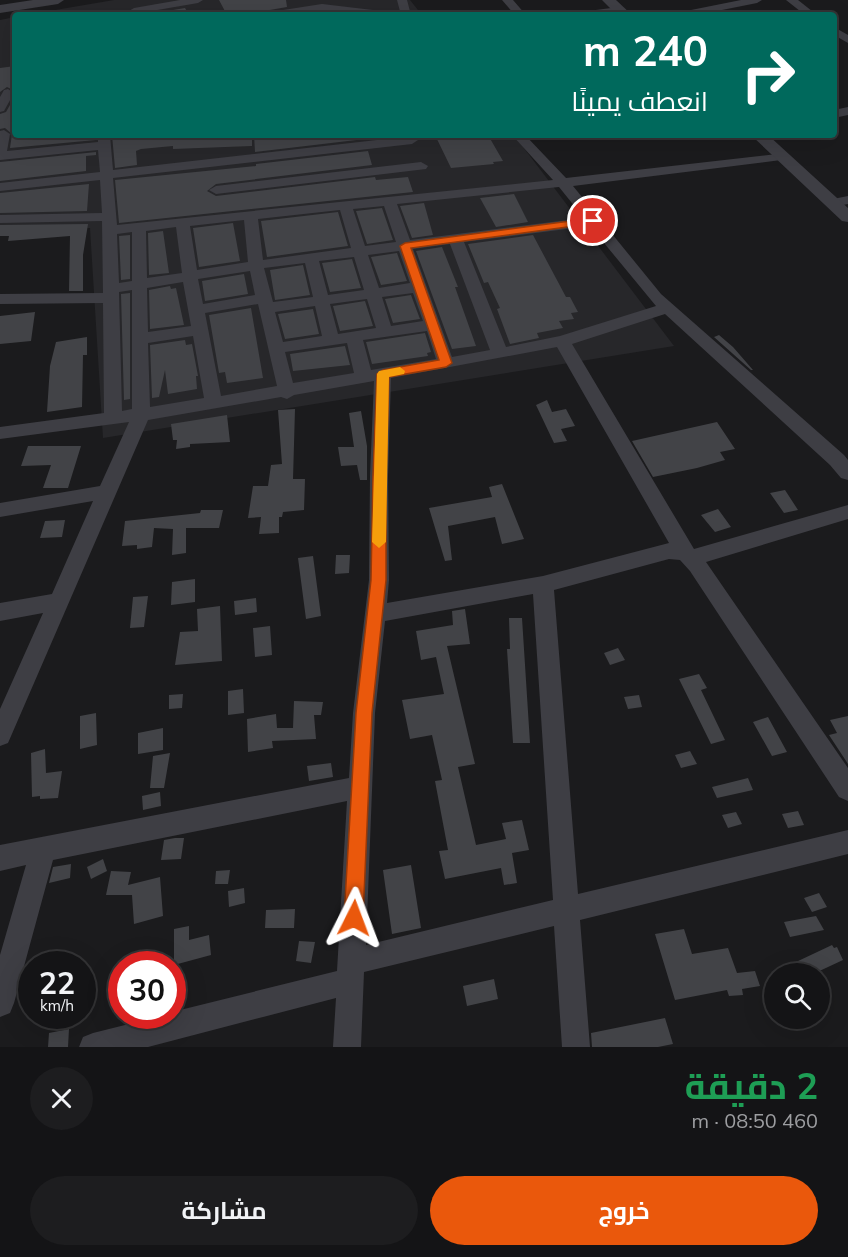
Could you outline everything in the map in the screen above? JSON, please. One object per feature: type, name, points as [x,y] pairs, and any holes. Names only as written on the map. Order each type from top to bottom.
[{"type":"street","points":[[0,9],[58,0]]},
{"type":"street","points":[[140,12],[198,0]]},
{"type":"street","points":[[507,0],[518,12]]},
{"type":"street","points":[[608,0],[622,12]]},
{"type":"street","points":[[696,12],[757,0]]},
{"type":"street","points":[[791,0],[808,12]]},
{"type":"street","points":[[341,8],[375,2]]},
{"type":"street","points":[[284,12],[303,8],[341,8],[369,12]]},
{"type":"street","points":[[2,115],[8,93]]},
{"type":"street","points":[[6,133],[0,155],[105,140],[110,224],[112,418]]},
{"type":"street","points":[[0,187],[411,138],[427,181]]},
{"type":"street","points":[[521,138],[563,183],[655,297],[837,460],[848,473]]},
{"type":"street","points":[[762,138],[781,156],[840,202],[848,217]]},
{"type":"street","points":[[216,190],[427,181],[563,183],[781,156]]},
{"type":"street","points":[[213,162],[220,218]]},
{"type":"street","points":[[0,219],[139,227],[389,201],[427,181]]},
{"type":"street","points":[[389,201],[446,363]]},
{"type":"street","points":[[345,205],[385,332]]},
{"type":"street","points":[[250,215],[256,265],[287,393]]},
{"type":"street","points":[[0,299],[111,293],[140,284],[256,265],[593,221]]},
{"type":"street","points":[[182,222],[214,404]]},
{"type":"street","points":[[0,735],[141,415],[139,227]]},
{"type":"street","points":[[455,239],[500,354]]},
{"type":"street","points":[[311,258],[331,340]]},
{"type":"street","points":[[196,310],[321,300],[419,287]]},
{"type":"street","points":[[0,433],[287,393],[500,354],[562,341],[667,308]]},
{"type":"street","points":[[276,348],[433,325]]},
{"type":"street","points":[[140,339],[200,330]]},
{"type":"street","points":[[347,1047],[364,713],[376,614],[374,376],[354,336]]},
{"type":"street","points":[[562,341],[689,555],[848,789]]},
{"type":"street","points":[[0,510],[107,492]]},
{"type":"street","points":[[376,614],[543,584],[669,551],[689,555],[848,512]]},
{"type":"street","points":[[543,584],[576,1047]]},
{"type":"street","points":[[0,612],[59,601]]},
{"type":"street","points":[[0,858],[360,787]]},
{"type":"street","points":[[93,1047],[566,910],[848,842]]},
{"type":"street","points":[[0,1003],[43,850]]},
{"type":"shaded area","points":[[114,0],[410,0],[420,12],[44,12]]},
{"type":"shaded area","points":[[12,18],[12,138],[516,138],[674,346],[103,438],[90,228],[0,232],[0,20]]},
{"type":"building","points":[[219,0],[286,0],[287,7],[259,12],[225,12]]},
{"type":"building","points":[[185,8],[187,12],[161,12]]},
{"type":"building","points":[[12,66],[12,90],[7,87],[0,92],[0,68]]},
{"type":"building","points":[[12,101],[12,134],[5,128],[0,129],[0,114],[6,112]]},
{"type":"building","points":[[12,134],[12,138],[96,138],[96,140],[10,148]]},
{"type":"building","points":[[112,138],[252,138],[252,146],[173,149],[173,146],[141,149],[136,151],[137,165],[115,168]]},
{"type":"building","points":[[254,138],[365,139],[255,152]]},
{"type":"building","points":[[436,138],[490,138],[503,161],[493,162],[494,164],[451,168]]},
{"type":"building","points":[[368,151],[372,165],[216,184],[207,191],[216,196],[375,177],[376,180],[408,177],[413,192],[119,223],[115,180],[256,166],[256,164]]},
{"type":"building","points":[[96,152],[96,155],[86,156],[86,171],[0,181],[0,162]]},
{"type":"building","points":[[89,184],[87,211],[0,213],[0,193]]},
{"type":"building","points":[[514,194],[528,222],[496,227],[480,198]]},
{"type":"building","points":[[424,203],[433,235],[412,238],[400,206]]},
{"type":"building","points":[[382,208],[393,240],[367,244],[356,211]]},
{"type":"building","points":[[338,212],[348,246],[267,257],[261,221]]},
{"type":"building","points":[[233,223],[240,261],[199,267],[193,228]]},
{"type":"building","points":[[88,224],[83,255],[83,291],[69,291],[70,236],[8,241],[9,236],[0,236],[0,225]]},
{"type":"building","points":[[163,231],[169,273],[149,275],[148,233]]},
{"type":"building","points":[[130,235],[130,279],[121,280],[119,236]]},
{"type":"building","points":[[533,235],[566,297],[570,297],[578,312],[571,313],[574,319],[559,321],[563,328],[537,333],[539,338],[510,344],[497,309],[500,308],[488,282],[484,283],[468,244]]},
{"type":"building","points":[[442,247],[458,287],[455,287],[476,346],[452,349],[416,251]]},
{"type":"building","points":[[397,253],[407,281],[381,285],[371,257]]},
{"type":"building","points":[[352,259],[361,288],[330,292],[322,263]]},
{"type":"building","points":[[303,265],[310,295],[275,300],[270,270]]},
{"type":"building","points":[[244,274],[248,294],[205,301],[202,281]]},
{"type":"building","points":[[170,286],[171,289],[176,288],[184,325],[150,329],[149,290]]},
{"type":"building","points":[[130,293],[130,399],[124,400],[121,294]]},
{"type":"building","points":[[411,295],[420,319],[393,323],[385,299]]},
{"type":"building","points":[[365,301],[373,326],[340,331],[333,306]]},
{"type":"building","points":[[251,308],[263,378],[227,383],[225,372],[219,373],[209,315]]},
{"type":"building","points":[[313,309],[319,334],[285,339],[278,314]]},
{"type":"building","points":[[35,312],[31,341],[0,344],[0,316]]},
{"type":"building","points":[[425,333],[431,352],[427,353],[428,356],[372,364],[366,342]]},
{"type":"building","points":[[719,335],[733,347],[753,370],[714,337]]},
{"type":"building","points":[[87,337],[87,355],[83,355],[82,407],[47,412],[50,366],[56,342]]},
{"type":"building","points":[[185,340],[186,345],[192,344],[198,376],[196,376],[197,389],[168,394],[165,370],[159,397],[152,398],[150,345]]},
{"type":"building","points":[[345,346],[350,365],[293,371],[290,354]]},
{"type":"building","points":[[547,400],[552,412],[566,409],[575,426],[561,429],[567,441],[554,443],[536,405]]},
{"type":"building","points":[[295,409],[293,479],[305,479],[304,510],[283,512],[282,517],[279,517],[279,533],[259,534],[261,517],[248,518],[253,486],[268,486],[271,465],[282,464],[278,410]]},
{"type":"building","points":[[361,411],[367,446],[367,480],[360,480],[357,465],[341,466],[338,447],[354,447],[349,413]]},
{"type":"building","points":[[227,415],[230,442],[190,444],[190,447],[176,449],[177,440],[173,440],[171,424]]},
{"type":"building","points":[[717,422],[735,449],[720,452],[725,460],[697,468],[653,477],[632,441]]},
{"type":"building","points":[[28,446],[81,446],[68,488],[43,488],[51,465],[21,466]]},
{"type":"building","points":[[502,484],[524,539],[502,544],[495,517],[448,526],[452,560],[445,561],[429,508],[492,497],[489,487]]},
{"type":"building","points":[[785,490],[798,510],[784,513],[770,493]]},
{"type":"building","points":[[718,509],[731,527],[715,532],[701,515]]},
{"type":"building","points":[[201,510],[223,510],[219,528],[186,528],[186,553],[172,555],[173,529],[154,528],[152,547],[137,549],[137,545],[122,546],[125,521],[200,513]]},
{"type":"building","points":[[65,520],[62,537],[40,538],[45,521]]},
{"type":"building","points":[[336,555],[350,555],[349,573],[335,574]]},
{"type":"building","points":[[313,556],[321,616],[306,619],[298,558]]},
{"type":"building","points":[[195,579],[195,602],[171,605],[172,582]]},
{"type":"building","points":[[148,596],[144,627],[130,628],[133,597]]},
{"type":"building","points":[[256,598],[257,612],[235,615],[234,601]]},
{"type":"building","points":[[220,606],[222,661],[175,665],[180,632],[198,631],[197,609]]},
{"type":"building","points":[[465,609],[470,644],[447,646],[475,764],[458,767],[476,845],[506,839],[502,823],[522,820],[529,850],[512,853],[517,883],[504,885],[501,868],[445,879],[439,851],[448,850],[435,781],[442,780],[432,735],[410,739],[402,700],[444,694],[436,657],[421,660],[416,631],[453,625],[452,611]]},
{"type":"building","points":[[509,618],[522,618],[530,743],[513,743],[507,649],[510,649]]},
{"type":"building","points":[[270,626],[272,655],[255,657],[253,628]]},
{"type":"building","points":[[618,648],[625,660],[610,665],[604,653]]},
{"type":"building","points":[[699,674],[707,688],[701,690],[725,740],[711,744],[679,679]]},
{"type":"building","points":[[243,689],[244,713],[228,715],[228,691]]},
{"type":"building","points":[[183,694],[182,708],[169,709],[169,695]]},
{"type":"building","points":[[639,695],[642,707],[628,709],[624,697]]},
{"type":"building","points":[[294,701],[323,702],[321,715],[314,715],[316,739],[272,741],[273,748],[248,752],[247,719],[276,714],[277,728],[293,728]]},
{"type":"building","points":[[96,713],[97,745],[80,749],[80,716]]},
{"type":"building","points":[[848,716],[848,764],[829,735],[837,733],[830,720]]},
{"type":"building","points":[[768,717],[787,752],[772,756],[753,722]]},
{"type":"building","points":[[163,728],[163,750],[138,754],[138,733]]},
{"type":"building","points":[[45,749],[46,773],[62,771],[58,798],[32,797],[31,753]]},
{"type":"building","points":[[690,751],[697,764],[681,768],[675,755]]},
{"type":"building","points":[[170,753],[164,788],[150,788],[153,756]]},
{"type":"building","points":[[331,763],[333,777],[309,781],[307,766]]},
{"type":"building","points":[[748,778],[753,790],[717,798],[712,787]]},
{"type":"building","points":[[160,792],[161,806],[143,810],[142,796]]},
{"type":"building","points":[[798,811],[804,825],[788,828],[782,814]]},
{"type":"building","points":[[736,812],[742,824],[728,828],[722,815]]},
{"type":"building","points":[[184,838],[181,859],[161,860],[164,840]]},
{"type":"building","points":[[103,859],[107,871],[91,879],[87,867]]},
{"type":"building","points":[[71,864],[70,878],[49,883],[53,867]]},
{"type":"building","points":[[411,865],[421,928],[392,934],[383,870]]},
{"type":"building","points":[[230,870],[228,884],[215,884],[216,871]]},
{"type":"building","points":[[111,871],[131,872],[128,885],[160,877],[163,916],[134,924],[132,895],[106,895]]},
{"type":"building","points":[[244,888],[245,903],[229,907],[228,891]]},
{"type":"building","points":[[819,893],[827,907],[812,912],[804,898]]},
{"type":"building","points":[[295,909],[294,928],[265,928],[266,910]]},
{"type":"building","points":[[816,916],[824,930],[790,937],[784,922]]},
{"type":"building","points":[[189,926],[189,940],[209,935],[211,955],[186,962],[186,951],[174,951],[174,929]]},
{"type":"building","points":[[684,929],[692,954],[728,948],[737,973],[755,971],[760,986],[742,989],[743,995],[729,996],[727,990],[675,1000],[655,934]]},
{"type":"building","points":[[299,941],[315,942],[311,963],[296,961]]},
{"type":"building","points":[[832,945],[834,948],[837,947],[843,960],[830,966],[830,963],[796,962]]},
{"type":"building","points":[[494,979],[498,999],[467,1006],[463,986]]},
{"type":"building","points":[[665,1018],[673,1044],[658,1047],[592,1047],[591,1033]]},
{"type":"building","points":[[69,1029],[68,1047],[48,1047],[49,1033]]},
{"type":"slow traffic","points":[[379,542],[383,374],[400,371]]},
{"type":"route","points":[[354,918],[364,713],[379,580],[379,476],[383,374],[446,363],[405,246],[593,221]]}]
